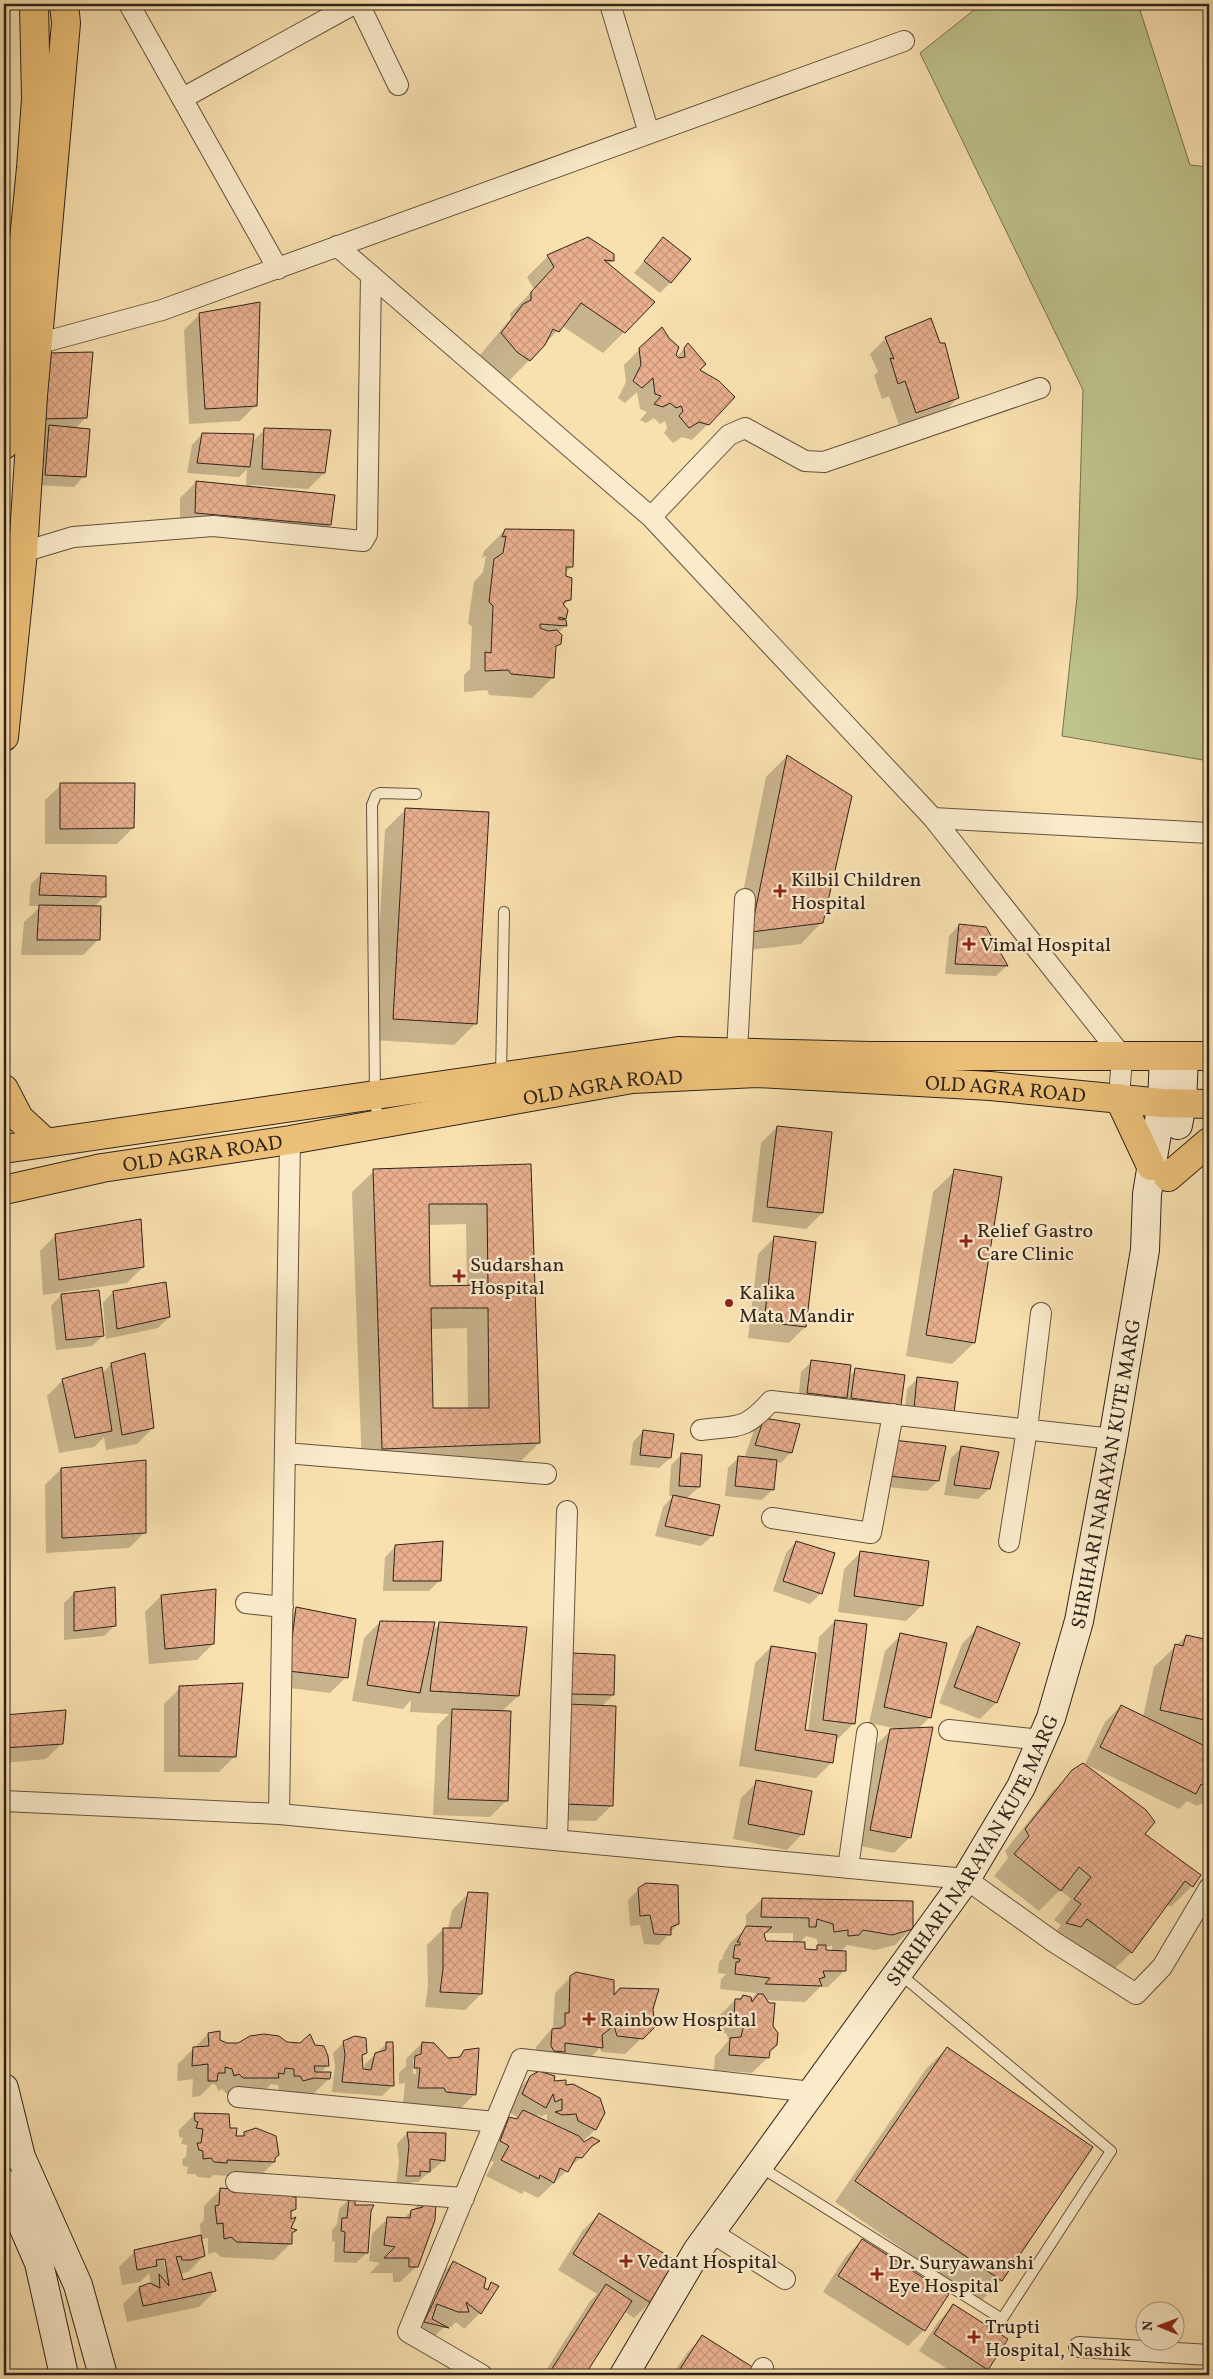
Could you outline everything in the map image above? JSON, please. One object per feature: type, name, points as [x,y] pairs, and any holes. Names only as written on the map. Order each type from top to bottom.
[{"type":"main road","points":[[4,445],[12,350],[32,168],[36,99],[34,4]]},
{"type":"main road","points":[[4,737],[14,552],[39,344],[66,22],[64,4]]},
{"type":"main road","name":"OLD AGRA ROAD","points":[[4,1149],[44,1141],[678,1050],[870,1056],[1186,1056]]},
{"type":"main road","name":"OLD AGRA ROAD","points":[[4,1190],[102,1168],[290,1140],[632,1079],[757,1073],[990,1086],[1172,1103],[1209,1104]]},
{"type":"main road","points":[[4,1090],[20,1118],[44,1141]]},
{"type":"main road","points":[[1119,1098],[1160,1171],[1206,1151]]},
{"type":"street","points":[[131,4],[212,154],[278,269]]},
{"type":"street","points":[[183,98],[354,4]]},
{"type":"street","points":[[359,4],[398,85]]},
{"type":"street","points":[[610,4],[649,133]]},
{"type":"street","points":[[12,350],[162,310],[904,41]]},
{"type":"street","points":[[337,246],[651,517],[933,818],[1122,1056],[1119,1098]]},
{"type":"street","points":[[14,552],[73,537],[213,526],[363,541],[366,538],[371,275]]},
{"type":"street","points":[[651,517],[729,435],[737,430],[745,428],[805,461],[824,462],[1040,388]]},
{"type":"street","points":[[933,818],[1209,834]]},
{"type":"street","points":[[737,1052],[745,899]]},
{"type":"street","name":"SHRIHARI NARAYAN KUTE MARG","points":[[633,2372],[697,2251],[966,1879],[1021,1787],[1051,1718],[1079,1622],[1113,1438],[1145,1250],[1147,1194],[1160,1171],[1172,1103],[1186,1056]]},
{"type":"street","points":[[279,1814],[290,1140]]},
{"type":"street","points":[[1009,1542],[1027,1429],[1042,1313]]},
{"type":"street","points":[[701,1430],[740,1426],[756,1419],[771,1401],[1113,1438]]},
{"type":"street","points":[[772,1518],[871,1533],[893,1414]]},
{"type":"street","points":[[285,1453],[546,1474]]},
{"type":"street","points":[[557,1840],[566,1511]]},
{"type":"street","points":[[268,1549],[283,1573]]},
{"type":"street","points":[[246,1603],[283,1607]]},
{"type":"street","points":[[949,1730],[1041,1740]]},
{"type":"street","points":[[848,1868],[868,1733]]},
{"type":"street","points":[[4,1801],[279,1814],[966,1879],[1054,1942],[1136,1994],[1162,1967],[1209,1888]]},
{"type":"street","points":[[482,2375],[408,2332],[521,2059],[812,2092]]},
{"type":"street","points":[[4,2093],[21,2157],[78,2284],[103,2375]]},
{"type":"street","points":[[238,2098],[494,2122]]},
{"type":"street","points":[[236,2182],[464,2198]]},
{"type":"street","points":[[4,2183],[39,2262],[64,2375]]},
{"type":"street","points":[[711,2232],[785,2279]]},
{"type":"street","points":[[1079,2347],[1209,2355]]},
{"type":"lane","points":[[378,1124],[375,1094],[372,805],[376,795],[380,792],[416,794]]},
{"type":"lane","points":[[501,1076],[504,912]]},
{"type":"lane","points":[[758,2166],[1002,2319],[1111,2151],[898,1973]]},
{"type":"green space","points":[[1023,4],[1138,4],[1190,165],[1209,167],[1209,761],[1062,736],[1077,597],[1083,390],[920,53],[974,10]]},
{"type":"building","points":[[588,237],[614,254],[614,261],[604,260],[655,302],[625,333],[581,303],[559,332],[553,329],[545,345],[530,361],[517,352],[501,333],[523,304],[531,300],[531,292],[554,267],[547,255]]},
{"type":"building","points":[[663,237],[691,259],[671,283],[644,261]]},
{"type":"building","points":[[260,302],[257,406],[205,409],[199,313]]},
{"type":"building","points":[[931,318],[940,343],[945,343],[959,398],[916,413],[905,381],[898,384],[890,358],[894,359],[885,337]]},
{"type":"building","points":[[662,327],[669,338],[679,347],[676,355],[679,358],[685,357],[684,348],[688,343],[706,364],[700,370],[719,381],[735,397],[709,425],[699,422],[689,428],[679,416],[683,411],[681,406],[676,408],[670,403],[663,407],[654,404],[661,396],[655,394],[653,378],[642,388],[633,381],[641,365],[639,348]]},
{"type":"building","points":[[93,352],[87,418],[39,419],[48,353]]},
{"type":"building","points":[[49,425],[90,429],[86,477],[45,475]]},
{"type":"building","points":[[264,428],[331,430],[325,473],[262,469]]},
{"type":"building","points":[[202,433],[254,434],[250,467],[197,463]]},
{"type":"building","points":[[196,481],[335,495],[331,525],[195,513]]},
{"type":"building","points":[[505,529],[574,530],[573,567],[566,567],[566,576],[572,578],[571,600],[565,601],[563,604],[568,610],[566,619],[559,617],[558,619],[566,620],[567,626],[540,624],[540,628],[548,631],[557,630],[562,635],[561,644],[556,646],[554,678],[511,674],[508,670],[485,671],[485,652],[491,653],[493,606],[489,602],[494,559],[503,553],[506,536],[502,537]]},
{"type":"building","points":[[787,755],[852,796],[823,923],[751,932]]},
{"type":"building","points":[[60,783],[135,783],[134,828],[60,829]]},
{"type":"building","points":[[405,808],[489,812],[477,1024],[393,1019]]},
{"type":"building","points":[[41,873],[106,876],[106,897],[39,895]]},
{"type":"building","points":[[39,905],[101,906],[100,940],[37,940]]},
{"type":"building","points":[[959,924],[986,927],[1008,966],[955,964]]},
{"type":"building","points":[[777,1126],[832,1132],[823,1213],[767,1207]]},
{"type":"building","points":[[531,1164],[540,1443],[382,1449],[373,1169]],"holes":[[[429,1204],[487,1204],[488,1285],[430,1286]],[[431,1308],[488,1308],[489,1408],[433,1408]]]},
{"type":"building","points":[[954,1169],[1002,1177],[975,1343],[926,1335]]},
{"type":"building","points":[[141,1219],[144,1267],[59,1280],[55,1234]]},
{"type":"building","points":[[774,1236],[816,1242],[806,1327],[764,1322]]},
{"type":"building","points":[[166,1282],[170,1317],[117,1329],[113,1291]]},
{"type":"building","points":[[99,1290],[104,1336],[66,1340],[61,1294]]},
{"type":"building","points":[[145,1353],[154,1428],[122,1435],[111,1363]]},
{"type":"building","points":[[811,1360],[851,1365],[847,1398],[807,1393]]},
{"type":"building","points":[[102,1367],[112,1431],[75,1438],[62,1379]]},
{"type":"building","points":[[855,1368],[905,1375],[901,1405],[851,1398]]},
{"type":"building","points":[[917,1377],[958,1382],[954,1413],[914,1408]]},
{"type":"building","points":[[764,1418],[800,1424],[792,1453],[755,1445]]},
{"type":"building","points":[[643,1430],[674,1434],[671,1458],[640,1455]]},
{"type":"building","points":[[893,1440],[946,1446],[939,1481],[887,1476]]},
{"type":"building","points":[[961,1446],[999,1452],[990,1489],[954,1485]]},
{"type":"building","points":[[681,1453],[702,1455],[700,1487],[679,1486]]},
{"type":"building","points":[[738,1456],[777,1460],[774,1490],[735,1486]]},
{"type":"building","points":[[146,1460],[146,1533],[62,1538],[61,1468]]},
{"type":"building","points":[[673,1495],[720,1505],[713,1536],[665,1526]]},
{"type":"building","points":[[443,1541],[441,1581],[393,1581],[395,1545]]},
{"type":"building","points":[[796,1541],[835,1553],[822,1594],[783,1581]]},
{"type":"building","points":[[860,1551],[929,1561],[923,1606],[854,1596]]},
{"type":"building","points":[[115,1587],[116,1626],[74,1631],[74,1592]]},
{"type":"building","points":[[216,1589],[214,1644],[165,1649],[161,1595]]},
{"type":"building","points":[[296,1607],[356,1619],[348,1678],[288,1671]]},
{"type":"building","points":[[835,1620],[867,1624],[855,1724],[823,1720]]},
{"type":"building","points":[[380,1621],[435,1622],[420,1693],[367,1685]]},
{"type":"building","points":[[439,1622],[527,1627],[519,1696],[430,1691]]},
{"type":"building","points":[[977,1626],[1020,1643],[997,1703],[954,1687]]},
{"type":"building","points":[[900,1633],[947,1643],[931,1718],[884,1707]]},
{"type":"building","points":[[1186,1635],[1209,1640],[1209,1721],[1160,1710],[1175,1644],[1183,1646]]},
{"type":"building","points":[[771,1646],[816,1653],[805,1730],[837,1735],[833,1763],[755,1750]]},
{"type":"building","points":[[572,1653],[615,1655],[614,1695],[570,1694]]},
{"type":"building","points":[[243,1683],[236,1757],[179,1756],[179,1686]]},
{"type":"building","points":[[567,1704],[616,1706],[613,1806],[564,1804]]},
{"type":"building","points":[[1121,1705],[1209,1748],[1209,1788],[1201,1784],[1196,1794],[1100,1747]]},
{"type":"building","points":[[452,1709],[511,1711],[508,1801],[448,1799]]},
{"type":"building","points":[[66,1710],[63,1744],[4,1748],[4,1715]]},
{"type":"building","points":[[933,1727],[911,1838],[870,1830],[890,1729]]},
{"type":"building","points":[[1083,1763],[1146,1810],[1155,1822],[1145,1834],[1201,1875],[1193,1887],[1185,1881],[1132,1953],[1087,1919],[1081,1927],[1066,1923],[1081,1904],[1074,1899],[1091,1877],[1079,1867],[1061,1891],[1014,1854],[1029,1836],[1025,1829],[1072,1770]]},
{"type":"building","points":[[756,1780],[812,1791],[804,1835],[748,1824]]},
{"type":"building","points":[[646,1883],[678,1885],[679,1924],[671,1927],[671,1935],[654,1934],[650,1915],[640,1916],[638,1888]]},
{"type":"building","points":[[468,1892],[488,1893],[482,1994],[440,1992],[443,1969],[443,1928],[461,1928]]},
{"type":"building","points":[[762,1898],[913,1901],[913,1929],[892,1935],[863,1930],[859,1935],[848,1936],[848,1930],[834,1932],[833,1924],[817,1919],[816,1927],[809,1927],[809,1918],[761,1917]]},
{"type":"building","points":[[746,1926],[772,1927],[764,1934],[766,1941],[805,1942],[805,1949],[817,1950],[817,1945],[826,1945],[826,1950],[846,1951],[846,1971],[823,1971],[825,1977],[819,1979],[822,1986],[765,1984],[770,1978],[735,1974],[736,1962],[739,1962],[740,1959],[733,1958],[735,1945],[740,1945],[740,1942],[737,1942]]},
{"type":"building","points":[[576,1972],[614,1980],[614,1995],[620,1988],[659,1989],[653,2009],[655,2027],[643,2039],[617,2036],[614,2026],[602,2035],[603,2048],[565,2043],[565,2052],[554,2051],[551,2046],[552,2029],[561,2028],[565,2025],[565,2013],[569,2013],[570,1976]]},
{"type":"building","points":[[758,1994],[763,1994],[769,2003],[775,2003],[773,2026],[778,2033],[777,2045],[770,2051],[769,2058],[729,2055],[730,2038],[741,2037],[744,2024],[742,2018],[734,2017],[735,1999],[741,1999],[743,1995],[751,1997],[752,2002]]},
{"type":"building","points":[[220,2031],[220,2040],[227,2043],[238,2043],[250,2036],[264,2034],[279,2036],[287,2042],[300,2043],[310,2034],[315,2045],[324,2046],[328,2056],[329,2066],[314,2066],[315,2072],[331,2072],[330,2079],[314,2078],[303,2081],[300,2076],[294,2076],[294,2069],[285,2068],[284,2074],[278,2073],[279,2078],[243,2078],[239,2074],[234,2076],[232,2069],[225,2067],[225,2073],[218,2073],[217,2081],[208,2081],[208,2064],[192,2066],[193,2047],[209,2046],[208,2033]]},
{"type":"building","points":[[355,2036],[366,2038],[367,2053],[362,2055],[363,2069],[371,2070],[375,2053],[386,2050],[386,2042],[393,2042],[394,2086],[342,2082],[345,2055],[343,2041]]},
{"type":"building","points":[[422,2042],[434,2043],[448,2058],[460,2057],[464,2050],[479,2048],[476,2095],[446,2092],[444,2088],[418,2088],[420,2068],[414,2068],[415,2056],[421,2054]]},
{"type":"building","points":[[947,2047],[1093,2147],[1002,2281],[855,2181]]},
{"type":"building","points":[[539,2071],[555,2076],[554,2081],[566,2080],[566,2085],[573,2084],[600,2098],[605,2113],[596,2130],[578,2121],[576,2114],[562,2115],[555,2112],[562,2110],[562,2099],[555,2102],[553,2094],[546,2108],[522,2094],[530,2076]]},
{"type":"building","points":[[523,2110],[579,2136],[584,2142],[592,2137],[600,2141],[592,2146],[582,2158],[576,2157],[568,2172],[560,2168],[554,2183],[540,2175],[539,2179],[501,2160],[509,2146],[500,2141],[509,2117],[517,2119]]},
{"type":"building","points":[[194,2113],[229,2114],[230,2128],[237,2128],[236,2136],[244,2136],[244,2132],[256,2128],[276,2136],[279,2155],[275,2158],[275,2162],[227,2160],[227,2163],[214,2162],[211,2158],[203,2159],[203,2151],[199,2150],[197,2143],[201,2143],[203,2129],[196,2128],[198,2122],[195,2121]]},
{"type":"building","points":[[407,2132],[446,2133],[445,2161],[430,2159],[430,2172],[420,2171],[420,2176],[406,2176],[409,2145]]},
{"type":"building","points":[[220,2188],[293,2194],[293,2197],[296,2197],[296,2209],[291,2211],[291,2219],[296,2217],[291,2228],[297,2230],[292,2233],[292,2244],[237,2242],[231,2237],[224,2239],[223,2223],[217,2224],[215,2206],[219,2205]]},
{"type":"building","points":[[355,2195],[355,2205],[374,2205],[371,2211],[368,2253],[344,2252],[345,2232],[341,2231],[342,2218],[347,2218],[349,2197]]},
{"type":"building","points":[[419,2202],[436,2202],[435,2220],[418,2267],[409,2267],[409,2258],[384,2258],[395,2247],[384,2245],[387,2217],[410,2218],[411,2210],[423,2207]]},
{"type":"building","points":[[599,2213],[676,2261],[651,2303],[573,2254]]},
{"type":"building","points":[[201,2235],[205,2256],[191,2260],[182,2260],[181,2256],[176,2257],[183,2280],[211,2272],[216,2291],[143,2306],[139,2287],[150,2283],[160,2288],[159,2274],[169,2286],[165,2259],[156,2260],[157,2266],[137,2270],[134,2250]]},
{"type":"building","points":[[862,2239],[949,2294],[925,2331],[838,2276]]},
{"type":"building","points":[[453,2261],[486,2278],[484,2288],[488,2290],[491,2282],[499,2286],[481,2314],[466,2302],[469,2312],[458,2312],[437,2304],[432,2319],[449,2328],[424,2322]]},
{"type":"building","points":[[606,2284],[632,2301],[585,2375],[548,2375]]},
{"type":"building","points":[[953,2304],[1008,2339],[988,2370],[934,2334]]},
{"type":"building","points":[[702,2335],[754,2368],[750,2375],[676,2375]]},
{"type":"place","name":"Kilbil Children Hospital","points":[[780,891]]},
{"type":"place","name":"Vimal Hospital","points":[[969,944]]},
{"type":"place","name":"Relief Gastro Care Clinic","points":[[966,1241]]},
{"type":"place","name":"Sudarshan Hospital","points":[[459,1276]]},
{"type":"place","name":"Kalika Mata Mandir","points":[[729,1303]]},
{"type":"place","name":"Rainbow Hospital","points":[[589,2019]]},
{"type":"place","name":"Vedant Hospital","points":[[626,2261]]},
{"type":"place","name":"Dr. Suryawanshi Eye Hospital","points":[[877,2274]]},
{"type":"place","name":"Trupti Hospital, Nashik","points":[[974,2337]]}]
